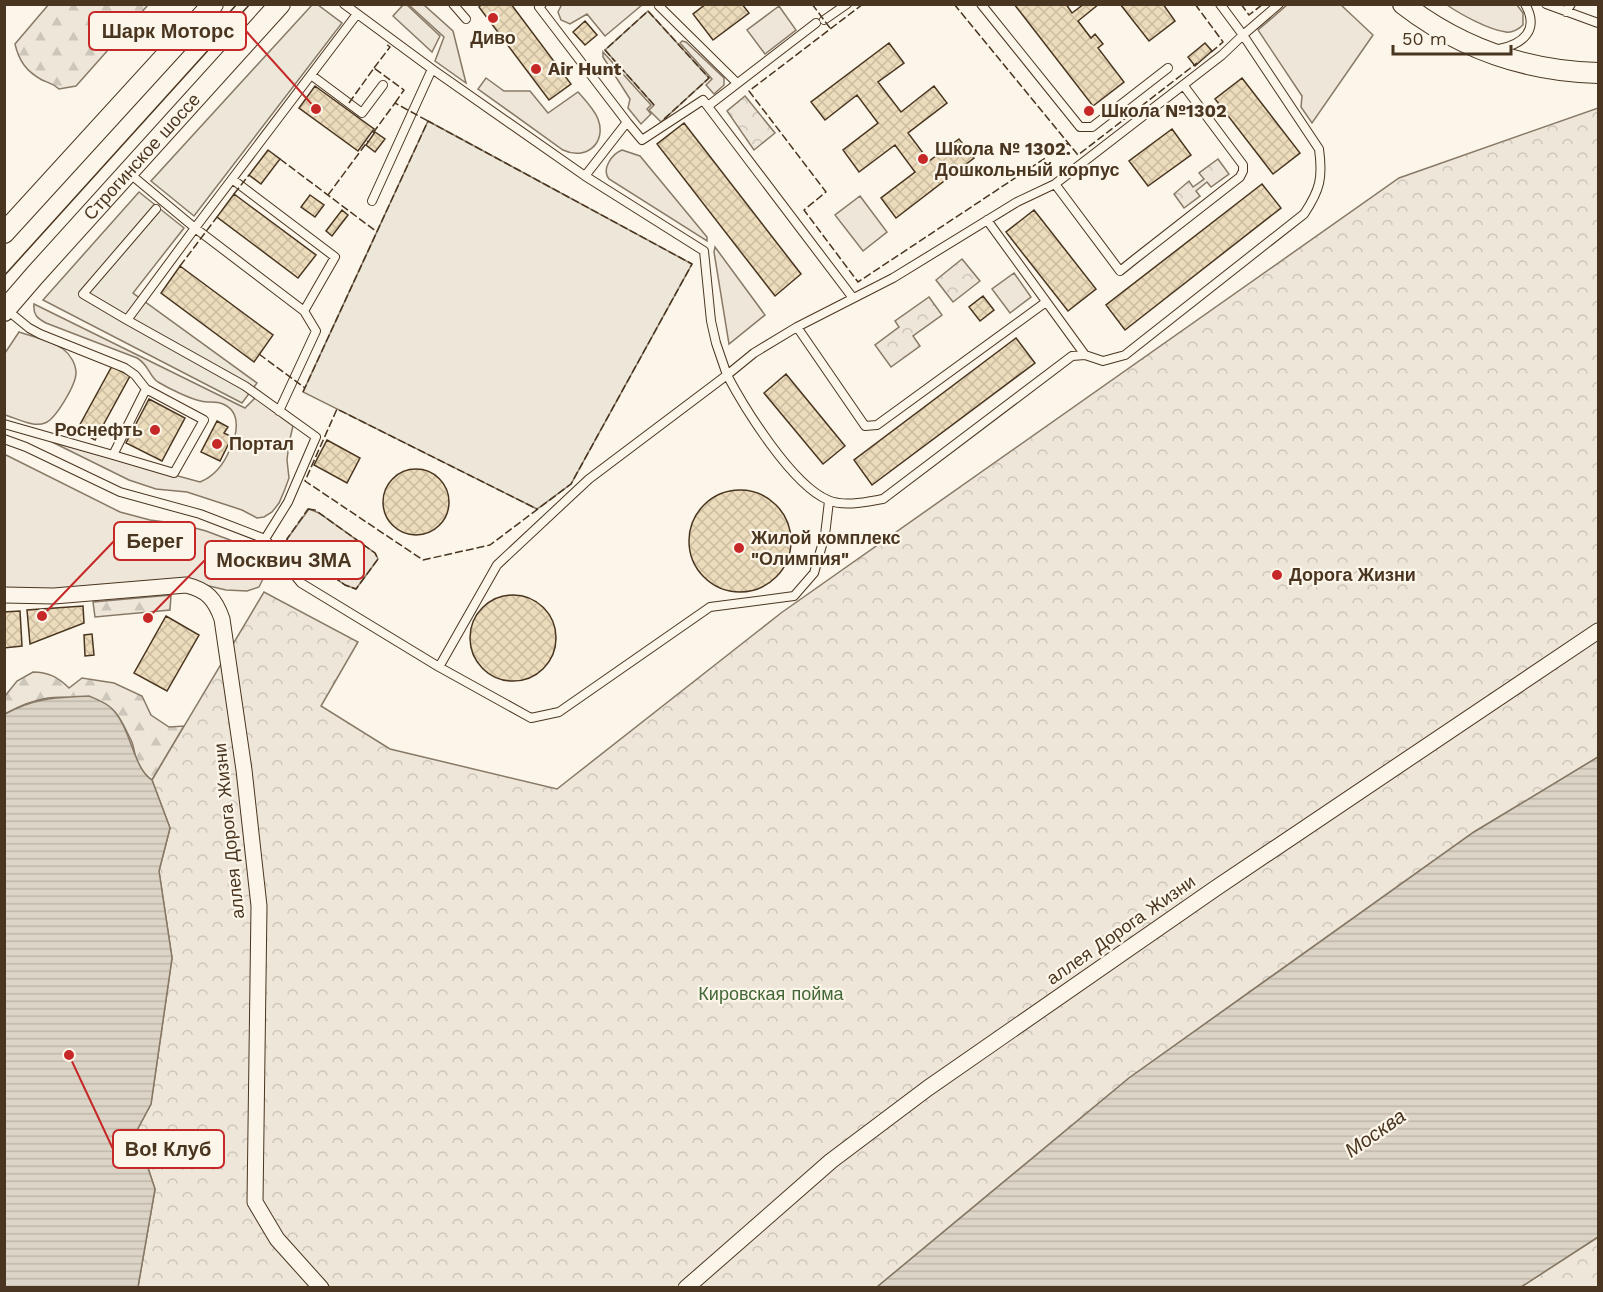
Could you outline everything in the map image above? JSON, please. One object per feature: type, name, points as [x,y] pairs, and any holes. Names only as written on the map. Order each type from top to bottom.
[{"type":"main road","points":[[4,233],[213,4]]},
{"type":"main road","name":"Строгинское шоссе","points":[[5,310],[280,4]]},
{"type":"main road","points":[[1403,4],[1427,22],[1479,49],[1517,62],[1545,68],[1599,73]]},
{"type":"street","name":"аллея Дорога Жизни","points":[[4,595],[54,596],[186,585],[200,588],[217,605],[222,619],[244,770],[259,906],[255,1202],[277,1239],[321,1287]]},
{"type":"street","name":"аллея Дорога Жизни","points":[[686,1287],[831,1161],[928,1088],[1216,888],[1599,631]]},
{"type":"lane","points":[[344,4],[585,176],[704,251],[711,321],[716,343],[727,375],[741,402],[767,440],[810,489],[829,501],[857,503],[882,499],[1072,356],[1085,355],[1103,361],[1125,355],[1305,214],[1320,185],[1322,168],[1319,149],[1243,34],[1220,4]]},
{"type":"lane","points":[[453,4],[466,19]]},
{"type":"lane","points":[[542,4],[539,7],[642,140],[703,100],[853,298]]},
{"type":"lane","points":[[708,106],[820,21],[847,4]]},
{"type":"lane","points":[[981,4],[1080,127],[1092,127],[1168,68]]},
{"type":"lane","points":[[439,667],[497,565],[589,479],[727,375],[747,357],[797,327],[893,278],[1017,202],[1055,184],[1184,86],[1279,4]]},
{"type":"lane","points":[[1479,49],[1500,49],[1516,45],[1526,35],[1531,22],[1531,16],[1525,4]]},
{"type":"lane","points":[[1546,4],[1599,23]]},
{"type":"lane","points":[[1566,12],[1571,4]]},
{"type":"lane","points":[[660,5],[737,83]]},
{"type":"lane","points":[[127,320],[357,14]]},
{"type":"lane","points":[[372,201],[432,69]]},
{"type":"lane","points":[[311,75],[362,112],[383,85]]},
{"type":"lane","points":[[1055,184],[1120,271],[1240,177],[1243,171],[1243,165],[1184,86]]},
{"type":"lane","points":[[585,176],[627,122]]},
{"type":"lane","points":[[128,172],[195,228],[304,311],[316,332],[279,411]]},
{"type":"lane","points":[[232,179],[335,257],[304,311]]},
{"type":"lane","points":[[156,209],[83,294],[245,386],[316,437],[288,502],[265,539]]},
{"type":"lane","points":[[987,220],[1085,355]]},
{"type":"lane","points":[[797,327],[865,426],[877,426],[1046,302]]},
{"type":"lane","points":[[4,424],[174,473],[204,420],[146,389],[135,375],[125,368],[40,334],[5,310]]},
{"type":"lane","points":[[113,455],[146,389]]},
{"type":"lane","points":[[4,439],[26,447],[120,492],[200,514],[265,539],[301,583],[439,667],[531,718],[559,712],[710,607],[794,596],[814,573],[825,535],[829,501]]},
{"type":"green space","points":[[49,4],[148,5],[76,86],[59,89],[36,77],[27,69],[15,44]]},
{"type":"green space","points":[[562,4],[642,5],[605,36],[587,14],[570,24],[561,20],[558,12]]},
{"type":"green space","points":[[1340,4],[1373,35],[1312,123],[1301,107],[1302,96],[1258,30],[1287,5]]},
{"type":"green space","points":[[409,5],[424,5],[453,31],[466,83],[435,61],[444,37]]},
{"type":"green space","points":[[1447,5],[1517,5],[1523,13],[1523,25],[1511,32],[1499,31]]},
{"type":"green space","points":[[779,6],[796,30],[765,54],[747,30]]},
{"type":"green space","points":[[686,42],[724,78],[724,85],[714,94],[706,85],[712,79],[680,43]]},
{"type":"green space","points":[[603,52],[651,105],[647,109],[651,114],[641,124],[628,108],[630,99],[603,57]]},
{"type":"green space","points":[[486,78],[504,91],[530,91],[548,113],[578,92],[598,119],[600,136],[597,142],[593,148],[579,153],[563,150],[478,89]]},
{"type":"green space","points":[[745,96],[775,133],[754,150],[727,111]]},
{"type":"green space","name":"Кировская пойма","points":[[1598,108],[1598,757],[1474,832],[1129,1078],[877,1287],[138,1287],[155,1189],[136,1132],[151,1104],[172,958],[159,871],[170,828],[152,780],[264,592],[358,642],[321,706],[390,749],[557,789],[781,613],[1399,178]]},
{"type":"green space","points":[[622,150],[640,156],[707,237],[707,241],[609,179],[607,166]]},
{"type":"green space","points":[[1218,159],[1229,174],[1211,187],[1207,182],[1196,191],[1200,196],[1184,208],[1174,194],[1189,181],[1193,187],[1204,179],[1199,173]]},
{"type":"green space","points":[[860,196],[887,232],[863,251],[835,215]]},
{"type":"green space","points":[[715,247],[765,315],[729,344],[714,252]]},
{"type":"green space","points":[[962,259],[980,281],[953,302],[936,280]]},
{"type":"green space","points":[[1014,273],[1031,297],[1010,313],[992,289]]},
{"type":"green space","points":[[929,297],[942,315],[913,336],[920,346],[891,367],[875,345],[899,327],[895,321]]},
{"type":"green space","points":[[34,304],[245,408],[255,398],[293,426],[287,460],[289,478],[279,503],[272,512],[257,518],[242,510],[187,492],[156,489],[129,480],[52,442],[200,482],[215,473],[225,460],[235,437],[236,424],[233,412],[223,404],[196,400],[179,393],[155,380],[137,358],[46,323],[36,316]]},
{"type":"green space","points":[[19,332],[63,349],[75,366],[73,385],[65,401],[45,423],[30,423],[5,415],[5,353]]},
{"type":"green space","points":[[4,454],[120,512],[150,520],[180,524],[238,543],[264,563],[267,571],[259,587],[247,591],[226,590],[188,581],[53,591],[5,588]]},
{"type":"green space","points":[[309,509],[319,513],[375,553],[378,559],[356,589],[345,585],[289,545],[287,539]]},
{"type":"green space","points":[[171,595],[170,610],[95,617],[93,602]]},
{"type":"green space","points":[[33,672],[52,676],[69,688],[82,678],[114,683],[142,696],[151,715],[169,727],[184,726],[152,780],[140,767],[123,724],[110,708],[82,700],[59,697],[37,700],[5,714],[5,696],[17,681]]},
{"type":"green space","points":[[1598,1237],[1598,1287],[1521,1287]]},
{"type":"shaded area","points":[[312,5],[318,5],[342,23],[194,216],[151,181]]},
{"type":"shaded area","points":[[403,5],[407,5],[440,36],[432,52],[393,16]]},
{"type":"shaded area","points":[[648,11],[709,78],[661,122],[649,110],[654,105],[605,50]]},
{"type":"shaded area","points":[[428,121],[692,264],[571,484],[537,509],[303,392]]},
{"type":"shaded area","points":[[139,192],[184,228],[133,293],[257,383],[242,403],[43,300]]},
{"type":"water","points":[[89,696],[108,705],[123,724],[140,766],[152,780],[170,828],[159,871],[172,958],[151,1104],[136,1132],[155,1189],[138,1287],[5,1287],[5,714],[36,701]]},
{"type":"water","name":"Москва","points":[[1598,757],[1598,1237],[1521,1287],[877,1287],[1129,1078],[1474,832]]},
{"type":"building","points":[[482,4],[511,4],[571,84],[549,100],[479,7]]},
{"type":"building","points":[[706,4],[742,4],[749,13],[713,40],[693,14]]},
{"type":"building","points":[[1014,4],[1066,4],[1072,13],[1084,4],[1099,4],[1078,21],[1091,38],[1095,34],[1103,44],[1098,48],[1124,82],[1093,106]]},
{"type":"building","points":[[1120,4],[1163,4],[1175,21],[1149,41]]},
{"type":"building","points":[[585,21],[597,35],[585,45],[573,32]]},
{"type":"building","points":[[889,43],[904,63],[878,82],[901,112],[934,86],[947,103],[908,133],[929,161],[959,139],[974,158],[896,218],[881,198],[915,172],[895,145],[859,172],[843,150],[878,123],[857,95],[825,120],[811,102]]},
{"type":"building","points":[[1205,43],[1212,51],[1195,66],[1188,57]]},
{"type":"building","points":[[1242,78],[1300,153],[1273,174],[1215,99]]},
{"type":"building","points":[[315,86],[374,129],[358,151],[299,108]]},
{"type":"building","points":[[684,123],[801,274],[775,296],[657,144]]},
{"type":"building","points":[[1172,129],[1191,155],[1148,186],[1129,161]]},
{"type":"building","points":[[375,132],[385,139],[375,152],[366,145]]},
{"type":"building","points":[[268,150],[280,159],[261,184],[249,175]]},
{"type":"building","points":[[1262,184],[1281,208],[1125,330],[1106,305]]},
{"type":"building","points":[[234,194],[316,255],[298,278],[217,217]]},
{"type":"building","points":[[310,195],[324,205],[315,217],[301,207]]},
{"type":"building","points":[[342,210],[348,215],[332,236],[326,231]]},
{"type":"building","points":[[1034,210],[1096,289],[1068,311],[1006,232]]},
{"type":"building","points":[[180,266],[273,335],[254,362],[161,293]]},
{"type":"building","points":[[983,296],[994,310],[980,321],[969,307]]},
{"type":"building","points":[[1016,338],[1035,363],[872,485],[854,460]]},
{"type":"building","points":[[112,366],[130,376],[95,440],[77,430]]},
{"type":"building","points":[[786,374],[845,446],[823,464],[764,393]]},
{"type":"building","name":"Роснефть","points":[[149,399],[185,418],[162,461],[126,443]]},
{"type":"building","name":"Портал","points":[[217,421],[228,427],[224,433],[232,437],[220,461],[201,452]]},
{"type":"building","points":[[327,440],[360,458],[347,483],[314,465]]},
{"type":"building","points":[[416,469],[429,471],[439,479],[447,489],[449,502],[447,515],[439,525],[429,533],[416,535],[403,533],[393,525],[385,515],[383,502],[385,489],[393,479],[403,471]]},
{"type":"building","name":"Жилой комплекс \"Олимпия\"","points":[[740,490],[759,494],[776,505],[787,522],[791,541],[787,560],[776,577],[759,588],[740,592],[721,588],[704,577],[693,560],[689,541],[693,522],[704,505],[721,494]]},
{"type":"building","points":[[513,595],[529,599],[543,608],[552,622],[556,638],[552,654],[543,668],[529,677],[513,681],[497,677],[483,668],[474,654],[470,638],[474,622],[483,608],[497,599]]},
{"type":"building","points":[[83,606],[84,623],[30,644],[27,610]]},
{"type":"building","points":[[20,611],[22,646],[4,648],[4,612]]},
{"type":"building","points":[[166,616],[199,635],[167,691],[134,673]]},
{"type":"building","points":[[92,634],[94,655],[85,656],[84,635]]},
{"type":"tram line","points":[[203,42],[237,4]]},
{"type":"tram line","points":[[4,276],[250,4]]},
{"type":"fence","points":[[812,4],[830,28]]},
{"type":"fence","points":[[863,4],[749,91],[826,192],[804,210],[858,282],[1068,143]]},
{"type":"fence","points":[[954,4],[1078,155],[1197,63]]},
{"type":"fence","points":[[1195,4],[1223,42],[1209,54]]},
{"type":"fence","points":[[1241,4],[1249,15],[1263,4]]},
{"type":"fence","points":[[654,105],[605,50],[648,11],[709,78],[663,120]]},
{"type":"fence","points":[[374,68],[390,47],[385,43]]},
{"type":"fence","points":[[349,103],[374,68],[404,90],[395,103]]},
{"type":"fence","points":[[373,133],[395,103],[428,121]]},
{"type":"fence","points":[[303,392],[428,121],[692,264],[571,484],[490,545],[423,560],[305,481],[337,409],[537,509]]},
{"type":"fence","points":[[328,195],[368,141]]},
{"type":"fence","points":[[280,159],[377,232]]},
{"type":"fence","points":[[234,194],[249,175]]},
{"type":"fence","points":[[180,266],[217,217]]},
{"type":"fence","points":[[259,354],[305,388]]},
{"type":"fence","points":[[308,509],[315,510],[375,553],[378,559],[356,589],[345,585],[289,545],[287,539],[308,509]]},
{"type":"place","name":"Диво","points":[[493,18]]},
{"type":"place","name":"Air Hunt","points":[[536,69]]},
{"type":"place","name":"Шарк Моторс","points":[[316,109]]},
{"type":"place","name":"Школа №1302","points":[[1089,111]]},
{"type":"place","name":"Школа № 1302. Дошкольный корпус","points":[[923,159]]},
{"type":"place","name":"Роснефть","points":[[155,430]]},
{"type":"place","name":"Портал","points":[[217,444]]},
{"type":"place","name":"Жилой комплекс \"Олимпия\"","points":[[739,548]]},
{"type":"place","name":"Дорога Жизни","points":[[1277,575]]},
{"type":"place","name":"Берег","points":[[42,616]]},
{"type":"place","name":"Москвич ЗМА","points":[[148,618]]},
{"type":"place","name":"Во! Клуб","points":[[69,1055]]}]
